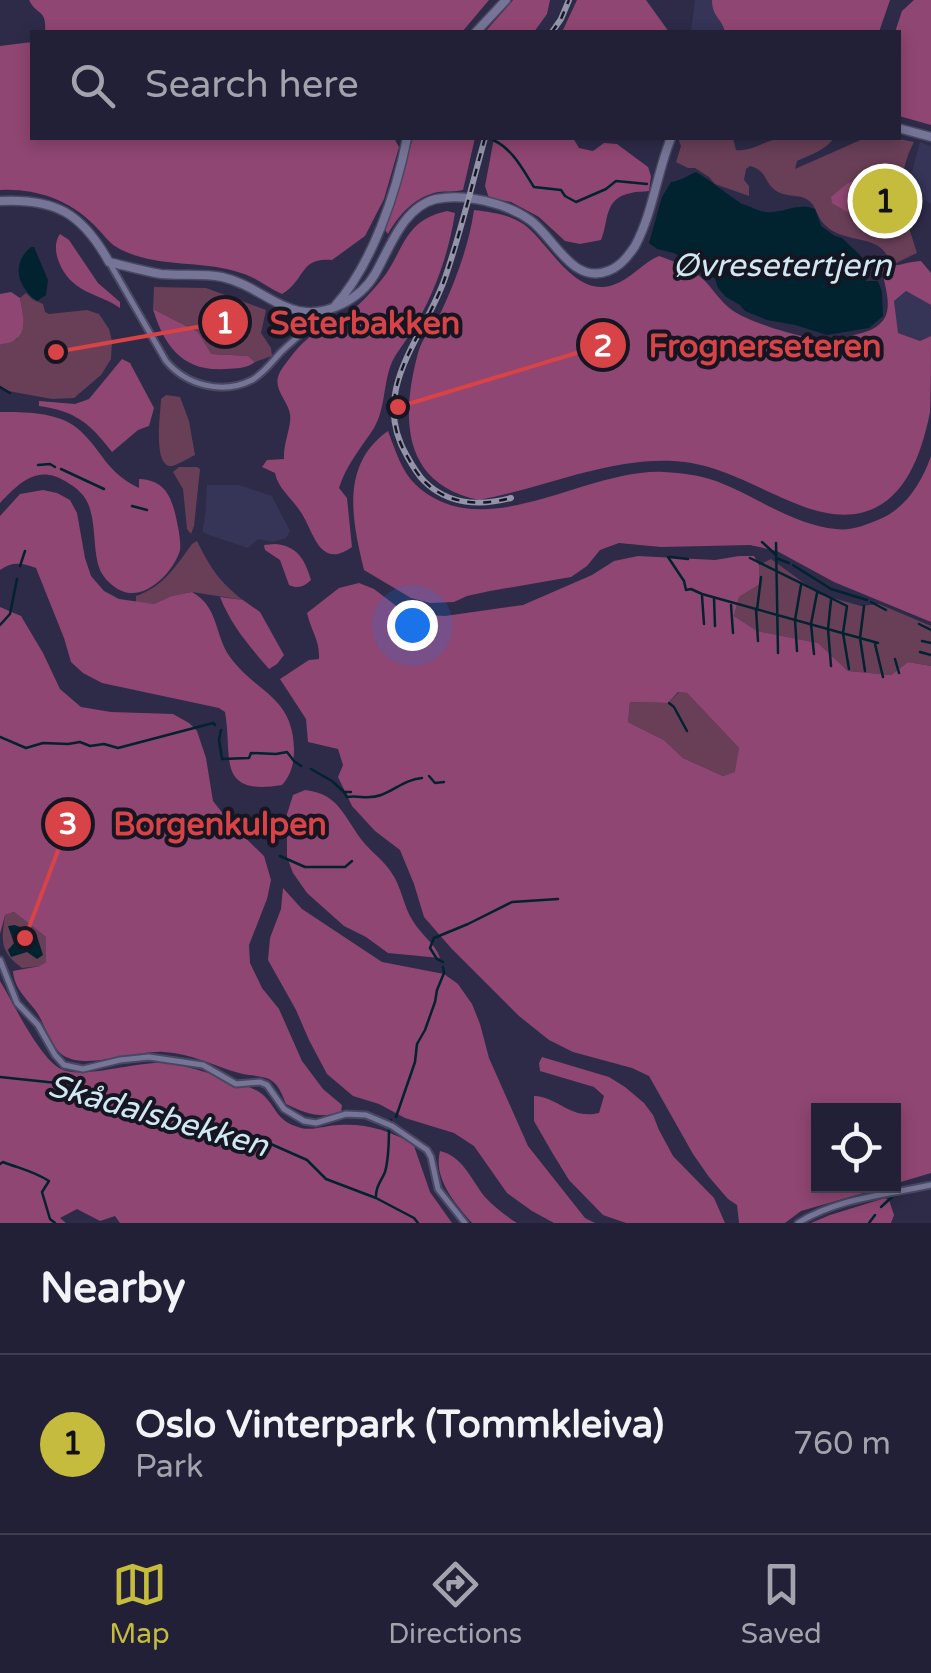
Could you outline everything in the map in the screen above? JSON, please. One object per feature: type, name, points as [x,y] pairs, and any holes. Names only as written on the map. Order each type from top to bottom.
[{"type":"main road","points":[[478,30],[506,0]]},
{"type":"main road","points":[[901,129],[931,137]]},
{"type":"main road","points":[[333,308],[351,286],[372,245],[396,182],[406,140]]},
{"type":"main road","points":[[0,202],[41,202],[63,209],[86,229],[109,262],[162,274],[223,278],[296,312],[316,312],[333,308],[362,292],[412,212],[442,198],[510,209],[537,225],[579,269],[599,274],[614,269],[640,236],[669,140]]},
{"type":"street","points":[[109,262],[166,361],[179,374],[205,385],[232,386],[253,379],[333,308]]},
{"type":"street","points":[[0,960],[17,1003],[38,1025],[64,1065],[82,1069],[149,1057],[195,1063],[212,1068],[236,1084],[266,1085],[288,1112],[308,1122],[350,1114],[377,1118],[427,1150],[441,1194],[466,1223]]},
{"type":"street","points":[[798,1223],[815,1213],[872,1195],[931,1185]]},
{"type":"shaded area","points":[[29,0],[489,0],[464,30],[45,30],[43,16]]},
{"type":"shaded area","points":[[513,0],[550,0],[547,14],[535,30],[487,30]]},
{"type":"shaded area","points":[[577,0],[646,0],[668,30],[563,30]]},
{"type":"shaded area","points":[[695,0],[737,0],[730,30],[691,30]]},
{"type":"shaded area","points":[[712,0],[890,0],[880,30],[724,30]]},
{"type":"shaded area","points":[[914,0],[931,0],[931,125],[901,117],[901,30],[896,30],[902,11]]},
{"type":"shaded area","points":[[30,42],[30,140],[395,140],[399,147],[384,199],[365,236],[332,260],[308,266],[282,294],[228,269],[147,259],[125,251],[61,201],[37,193],[0,190],[0,46]]},
{"type":"shaded area","points":[[412,140],[475,140],[463,190],[422,198],[403,213],[388,234],[385,230]]},
{"type":"shaded area","points":[[494,140],[574,140],[579,148],[593,151],[604,143],[617,144],[648,167],[651,176],[649,191],[622,196],[611,205],[601,240],[580,244],[565,241],[539,217],[511,202],[489,198],[485,186]]},
{"type":"shaded area","points":[[679,140],[734,140],[736,150],[742,150],[775,140],[832,140],[797,161],[795,169],[860,140],[914,142],[902,184],[917,253],[894,264],[878,246],[832,231],[808,200],[778,192],[760,171],[750,166],[744,180],[749,196],[715,184],[695,168],[676,162]]},
{"type":"shaded area","points":[[920,142],[931,146],[931,204],[910,191]]},
{"type":"shaded area","points":[[860,180],[870,186],[865,204],[847,212],[832,203],[831,197],[848,183]]},
{"type":"shaded area","points":[[474,210],[520,222],[572,275],[585,283],[598,287],[613,285],[659,256],[696,273],[740,315],[783,331],[826,340],[858,334],[880,324],[888,309],[881,267],[921,261],[931,273],[931,305],[906,291],[894,301],[898,333],[920,341],[931,336],[930,412],[924,438],[904,481],[891,497],[854,514],[830,514],[802,506],[723,472],[673,461],[624,464],[479,500],[453,492],[434,479],[421,463],[413,444],[409,401],[420,347],[452,287]]},
{"type":"shaded area","points":[[447,211],[455,213],[440,273],[421,316],[392,362],[378,420],[339,488],[347,498],[352,547],[341,553],[325,552],[275,473],[262,467],[267,460],[284,459],[290,414],[279,389],[280,372],[304,342],[349,313],[371,292],[415,227]]},
{"type":"shaded area","points":[[60,234],[69,240],[98,283],[120,302],[120,308],[81,288],[66,275],[57,254]]},
{"type":"shaded area","points":[[154,287],[206,288],[266,310],[261,333],[272,356],[255,362],[248,356],[210,354],[198,332],[153,309]]},
{"type":"shaded area","points":[[906,291],[931,305],[931,336],[920,341],[897,333],[894,301]]},
{"type":"shaded area","points":[[11,292],[20,298],[22,331],[14,340],[0,345],[0,294]]},
{"type":"shaded area","points":[[26,293],[43,304],[49,314],[87,310],[99,314],[109,329],[111,359],[101,375],[74,398],[52,399],[0,386],[0,345],[17,339],[23,315],[20,298]]},
{"type":"shaded area","points":[[153,309],[198,332],[211,354],[248,356],[255,362],[245,367],[210,369],[187,361],[170,345]]},
{"type":"shaded area","points":[[122,359],[130,363],[154,408],[149,426],[138,430],[112,452],[81,420],[39,406],[39,401],[75,404],[89,399]]},
{"type":"shaded area","points":[[166,395],[180,397],[195,455],[172,466],[166,464],[160,449],[161,399]]},
{"type":"shaded area","points":[[0,412],[40,414],[69,423],[127,481],[139,488],[139,479],[149,480],[163,488],[174,509],[180,547],[173,565],[161,579],[138,593],[121,591],[109,582],[98,563],[88,504],[80,492],[55,476],[29,478],[0,503]]},
{"type":"shaded area","points":[[388,431],[402,467],[416,485],[443,502],[472,509],[504,508],[601,481],[664,472],[710,479],[805,522],[842,529],[869,523],[898,508],[918,484],[931,456],[931,622],[834,582],[777,551],[750,545],[661,547],[619,543],[600,550],[571,577],[490,591],[454,602],[430,603],[411,598],[364,570],[356,532],[356,477],[362,460]]},
{"type":"shaded area","points":[[179,467],[200,469],[191,534],[187,529],[183,489],[173,472]]},
{"type":"shaded area","points":[[207,485],[239,485],[272,496],[290,531],[286,538],[272,542],[258,539],[248,548],[203,532]]},
{"type":"shaded area","points":[[43,490],[70,500],[77,513],[91,576],[104,591],[119,599],[154,604],[192,592],[207,605],[230,657],[287,717],[294,754],[290,773],[282,785],[246,785],[237,779],[231,770],[225,712],[219,708],[102,683],[71,662],[36,568],[18,564],[0,570],[0,516],[20,494]]},
{"type":"shaded area","points":[[197,541],[216,574],[243,600],[192,592],[154,604],[136,603],[136,596],[161,581]]},
{"type":"shaded area","points":[[275,544],[299,555],[311,580],[301,587],[289,585],[280,560],[265,550],[264,545]]},
{"type":"shaded area","points":[[638,556],[715,560],[754,556],[759,565],[760,584],[739,597],[734,616],[757,631],[818,643],[848,671],[891,675],[908,662],[931,666],[931,1173],[901,1182],[901,1103],[811,1103],[811,1193],[864,1193],[801,1211],[785,1223],[739,1223],[737,1205],[693,1154],[649,1076],[573,1052],[549,1040],[519,1016],[424,917],[400,850],[352,806],[338,777],[343,765],[338,749],[308,742],[306,719],[280,679],[309,660],[319,659],[307,613],[339,588],[359,583],[413,614],[445,616],[523,605],[592,575],[614,561]],"holes":[[[678,692],[687,693],[739,748],[735,772],[723,776],[683,758],[664,740],[628,722],[630,702],[668,703]]]},
{"type":"shaded area","points":[[771,559],[819,594],[861,606],[879,604],[931,626],[931,666],[908,662],[891,675],[848,671],[818,643],[757,631],[734,616],[739,597],[760,584],[759,565]]},
{"type":"shaded area","points":[[220,597],[243,600],[260,612],[284,655],[277,664],[269,669],[235,626]]},
{"type":"shaded area","points":[[0,607],[21,616],[60,689],[81,707],[173,714],[197,731],[213,801],[264,856],[271,880],[249,945],[250,963],[262,988],[279,1009],[302,1061],[323,1089],[342,1105],[341,1113],[319,1115],[300,1110],[286,1104],[269,1079],[183,1055],[152,1052],[86,1061],[64,1056],[55,1047],[36,1011],[18,988],[13,971],[46,962],[46,937],[14,912],[5,915],[0,934]]},
{"type":"shaded area","points":[[679,692],[687,693],[739,748],[736,772],[723,776],[683,758],[664,740],[628,722],[630,702],[668,703]]},
{"type":"shaded area","points":[[305,790],[327,797],[341,809],[365,844],[388,868],[416,926],[440,958],[388,953],[344,926],[307,893],[287,857],[287,814],[293,795]]},
{"type":"shaded area","points":[[283,888],[302,909],[382,962],[444,974],[458,984],[472,1004],[489,1058],[528,1146],[585,1218],[595,1223],[554,1223],[532,1211],[507,1193],[474,1146],[454,1133],[353,1096],[327,1074],[268,960]]},
{"type":"shaded area","points":[[14,912],[46,937],[46,962],[41,966],[22,968],[6,951],[5,915]]},
{"type":"shaded area","points":[[0,981],[35,1042],[61,1069],[82,1072],[175,1064],[256,1090],[281,1118],[301,1128],[359,1125],[413,1143],[430,1192],[452,1223],[120,1223],[115,1216],[100,1221],[77,1209],[60,1218],[66,1223],[0,1223]]},
{"type":"shaded area","points":[[542,1057],[609,1077],[644,1103],[673,1156],[714,1198],[725,1223],[626,1223],[603,1215],[569,1180],[553,1154],[534,1121],[534,1096],[589,1114],[599,1113],[604,1096],[594,1087],[540,1071]]},
{"type":"shaded area","points":[[440,1151],[461,1163],[485,1197],[517,1223],[472,1223],[443,1181]]},
{"type":"shaded area","points":[[885,1198],[894,1215],[891,1223],[811,1223],[830,1215]]},
{"type":"water","name":"Øvresetertjern","points":[[696,172],[742,204],[760,211],[815,209],[821,226],[842,238],[865,260],[866,281],[878,281],[882,292],[883,316],[869,328],[827,335],[767,320],[726,297],[707,272],[649,243],[662,197],[671,182]]},
{"type":"water","points":[[31,247],[48,280],[46,295],[37,301],[25,289],[19,275],[21,260]]},
{"type":"water","points":[[8,926],[36,933],[43,955],[37,959],[27,952],[11,957],[8,950],[14,943]]},
{"type":"waterway","points":[[493,140],[512,154],[534,187],[561,190],[576,202],[616,181],[647,184]]},
{"type":"waterway","points":[[0,387],[10,393]]},
{"type":"waterway","points":[[38,465],[55,467]]},
{"type":"waterway","points":[[61,469],[104,489]]},
{"type":"waterway","points":[[132,506],[147,510]]},
{"type":"waterway","points":[[762,542],[775,554]]},
{"type":"waterway","points":[[776,543],[778,653]]},
{"type":"waterway","points":[[20,566],[25,551]]},
{"type":"waterway","points":[[668,557],[686,590],[878,643]]},
{"type":"waterway","points":[[670,557],[688,559]]},
{"type":"waterway","points":[[750,558],[847,606],[843,633],[849,669]]},
{"type":"waterway","points":[[776,558],[789,563]]},
{"type":"waterway","points":[[793,565],[831,589],[867,600]]},
{"type":"waterway","points":[[757,610],[761,577]]},
{"type":"waterway","points":[[0,625],[10,614],[17,579]]},
{"type":"waterway","points":[[797,651],[795,620],[801,585]]},
{"type":"waterway","points":[[814,654],[811,624],[817,593]]},
{"type":"waterway","points":[[702,596],[704,624]]},
{"type":"waterway","points":[[714,598],[715,626]]},
{"type":"waterway","points":[[831,600],[831,666]]},
{"type":"waterway","points":[[871,602],[886,610]]},
{"type":"waterway","points":[[731,605],[733,633]]},
{"type":"waterway","points":[[864,606],[860,638],[865,671]]},
{"type":"waterway","points":[[756,609],[758,641]]},
{"type":"waterway","points":[[919,624],[931,630]]},
{"type":"waterway","points":[[922,641],[931,643]]},
{"type":"waterway","points":[[875,644],[883,677]]},
{"type":"waterway","points":[[920,652],[931,655]]},
{"type":"waterway","points":[[895,659],[899,673]]},
{"type":"waterway","points":[[669,703],[687,731]]},
{"type":"waterway","points":[[0,737],[26,748],[43,743],[80,742],[118,748],[215,725]]},
{"type":"waterway","points":[[221,730],[222,759],[287,752],[301,766]]},
{"type":"waterway","points":[[311,769],[344,792],[351,792]]},
{"type":"waterway","points":[[429,776],[435,783],[444,782]]},
{"type":"waterway","points":[[344,792],[347,797],[376,796],[422,778]]},
{"type":"waterway","points":[[280,856],[305,867],[345,867],[352,861]]},
{"type":"waterway","points":[[443,962],[430,948],[434,938],[512,902],[558,899]]},
{"type":"waterway","points":[[396,1117],[443,967]]},
{"type":"waterway","name":"Skådalsbekken","points":[[0,1077],[57,1083],[147,1111],[255,1137],[307,1160],[326,1179],[376,1198],[418,1223]]},
{"type":"waterway","points":[[376,1196],[386,1167],[389,1127]]},
{"type":"waterway","points":[[0,1164],[49,1181],[42,1192],[50,1219],[55,1223]]},
{"type":"waterway","name":"Skådalsbekken","points":[[881,1207],[893,1196],[907,1193]]},
{"type":"waterway","name":"Skådalsbekken","points":[[869,1223],[875,1215]]},
{"type":"railway","points":[[553,30],[569,0]]},
{"type":"railway","points":[[484,140],[445,278],[404,364],[394,409],[397,432],[407,456],[433,489],[465,502],[511,498]]},
{"type":"place","name":"Oslo Vinterpark (Tommkleiva)","points":[[885,201]]},
{"type":"place","name":"Seterbakken","points":[[56,352]]},
{"type":"place","name":"Frognerseteren","points":[[398,407]]},
{"type":"place","name":"Borgenkulpen","points":[[25,938]]}]
